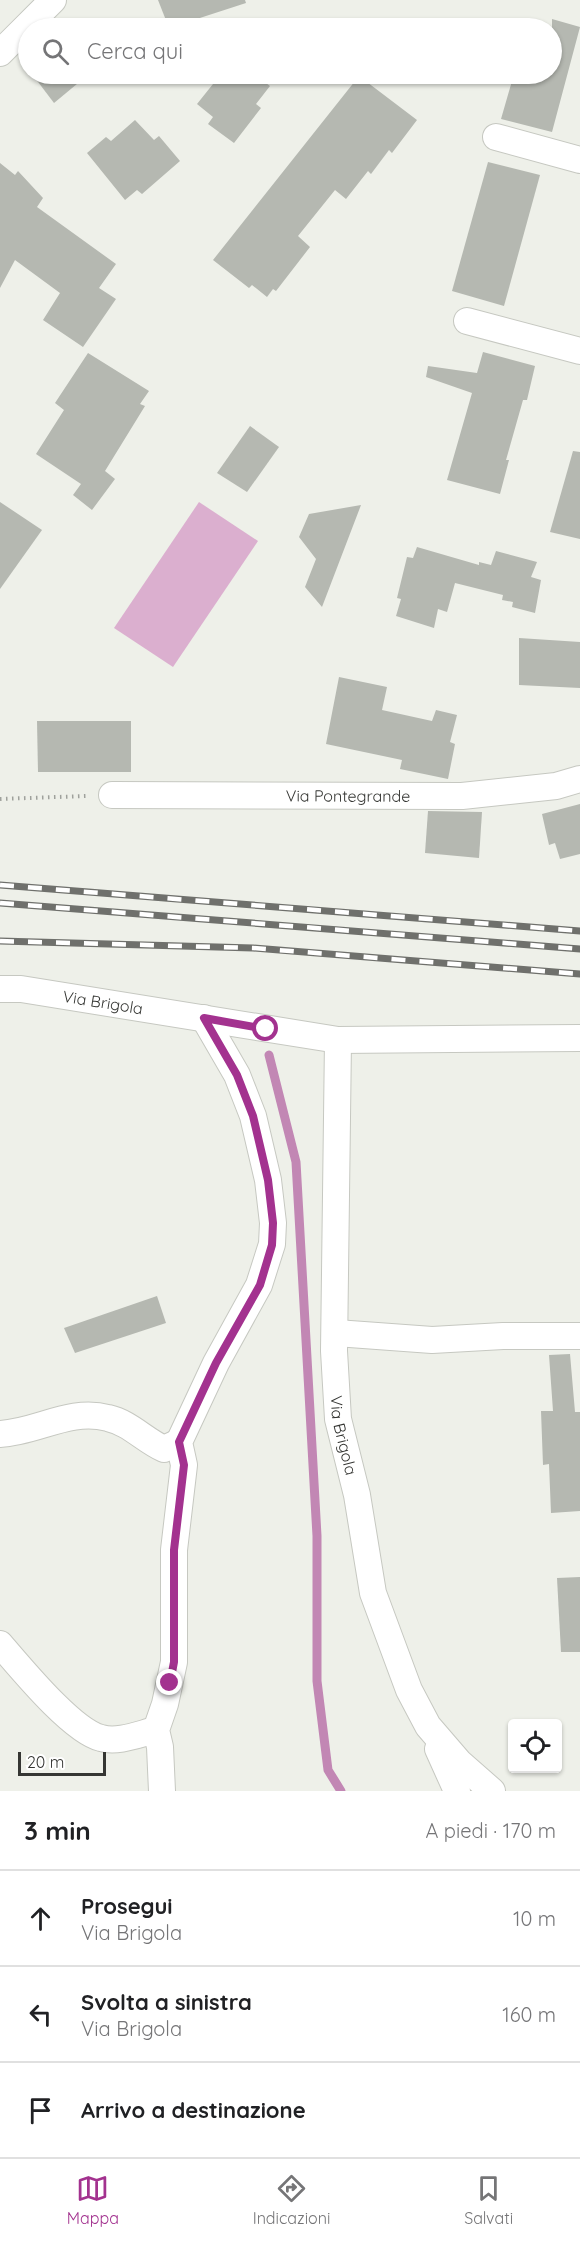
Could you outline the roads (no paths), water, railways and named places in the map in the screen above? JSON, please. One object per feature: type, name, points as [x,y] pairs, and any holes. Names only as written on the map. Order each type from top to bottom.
[{"type":"street","points":[[35,18],[53,0]]},
{"type":"street","points":[[0,53],[18,35]]},
{"type":"street","points":[[496,137],[580,160]]},
{"type":"street","points":[[467,321],[580,351]]},
{"type":"street","name":"Via Pontegrande","points":[[112,795],[462,796],[556,786],[580,779]]},
{"type":"street","name":"Via Brigola","points":[[0,988],[21,989],[338,1040],[580,1038]]},
{"type":"street","points":[[162,1791],[160,1748],[156,1730],[165,1704],[174,1662],[174,1550],[184,1465],[179,1442],[216,1363],[260,1285],[272,1245],[273,1223],[268,1180],[253,1116],[237,1075],[204,1018]]},
{"type":"street","name":"Via Brigola","points":[[338,1040],[334,1351],[338,1419],[357,1495],[373,1593],[409,1690],[428,1726],[459,1762],[492,1791]]},
{"type":"street","points":[[336,1334],[432,1340],[503,1335],[580,1336]]},
{"type":"street","points":[[0,1434],[19,1433],[61,1418],[85,1414],[109,1418],[131,1427],[148,1442],[164,1449],[179,1442]]},
{"type":"street","points":[[0,1644],[51,1699],[83,1729],[102,1739],[123,1738],[156,1730]]},
{"type":"street","points":[[428,1726],[457,1791]]},
{"type":"waterway","points":[[269,1055],[296,1162],[317,1536],[317,1681],[328,1770],[341,1791]]},
{"type":"railway","points":[[0,885],[580,931]]},
{"type":"railway","points":[[0,903],[580,949]]},
{"type":"railway","points":[[0,941],[253,948],[580,974]]}]
